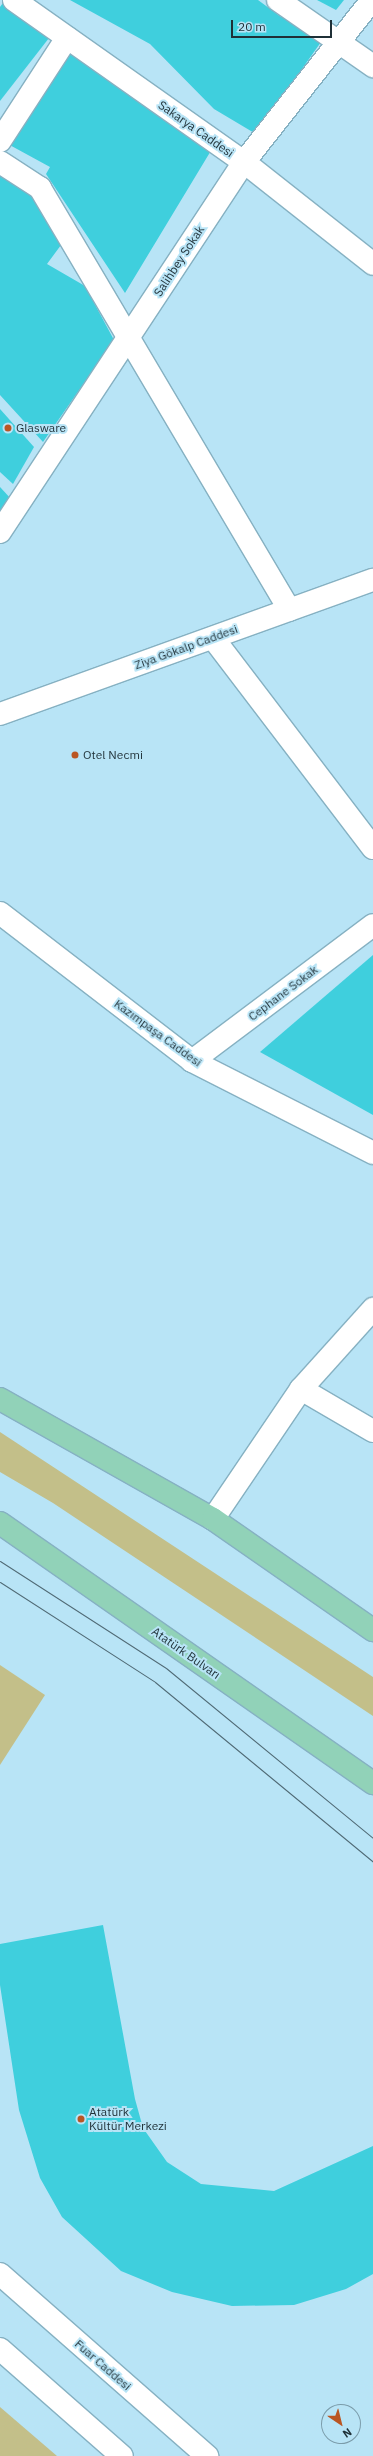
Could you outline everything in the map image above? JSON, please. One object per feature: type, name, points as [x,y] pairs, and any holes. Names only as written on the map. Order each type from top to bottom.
[{"type":"main road","points":[[0,1399],[213,1519],[373,1630]]},
{"type":"main road","name":"Atatürk Bulvarı","points":[[0,1523],[373,1783]]},
{"type":"street","name":"Sakarya Caddesi","points":[[14,0],[244,162],[372,260]]},
{"type":"street","points":[[278,0],[373,66]]},
{"type":"street","name":"Salihbey Sokak","points":[[0,532],[244,162],[372,0]]},
{"type":"street","points":[[0,141],[67,38]]},
{"type":"street","points":[[0,162],[40,188],[290,610]]},
{"type":"street","name":"Ziya Gökalp Caddesi","points":[[0,714],[373,580]]},
{"type":"street","points":[[213,638],[373,848]]},
{"type":"street","name":"Kazımpaşa Caddesi","points":[[0,913],[192,1061],[373,1153]]},
{"type":"street","name":"Cephane Sokak","points":[[192,1061],[373,925]]},
{"type":"street","points":[[213,1519],[302,1389],[373,1309]]},
{"type":"street","points":[[302,1389],[373,1431]]},
{"type":"street","name":"Fuar Caddesi","points":[[0,2274],[207,2456]]},
{"type":"street","points":[[0,2349],[122,2456]]},
{"type":"shaded area","points":[[0,1432],[373,1677],[373,1716],[53,1503],[0,1472]]},
{"type":"shaded area","points":[[0,1665],[45,1695],[0,1765]]},
{"type":"shaded area","points":[[0,2407],[57,2456],[0,2456]]},
{"type":"building","points":[[5,0],[56,29],[0,101],[0,7]]},
{"type":"building","points":[[70,0],[258,0],[281,17],[284,12],[321,42],[256,134],[214,109],[150,44]]},
{"type":"building","points":[[317,0],[344,0],[336,10]]},
{"type":"building","points":[[71,41],[212,149],[125,293],[46,174],[50,167],[6,143]]},
{"type":"building","points":[[0,164],[32,192],[61,245],[47,264],[85,286],[114,340],[43,442],[0,395]]},
{"type":"building","name":"Glasware","points":[[0,409],[34,447],[13,484],[0,472]]},
{"type":"building","points":[[0,487],[12,500],[0,518]]},
{"type":"building","points":[[373,955],[373,1115],[260,1052]]},
{"type":"building","name":"Atatürk Kültür Merkezi","points":[[103,1925],[135,2099],[143,2128],[167,2162],[201,2184],[274,2191],[373,2146],[373,2274],[346,2289],[294,2305],[232,2306],[172,2292],[121,2271],[62,2217],[40,2178],[19,2110],[0,1985],[0,1944]]},
{"type":"tram line","points":[[0,1561],[166,1668],[373,1838]]},
{"type":"tram line","points":[[0,1582],[155,1682],[373,1862]]},
{"type":"place","name":"Glasware","points":[[8,428]]},
{"type":"place","name":"Otel Necmi","points":[[75,755]]},
{"type":"place","name":"Atatürk Kültür Merkezi","points":[[81,2119]]}]
